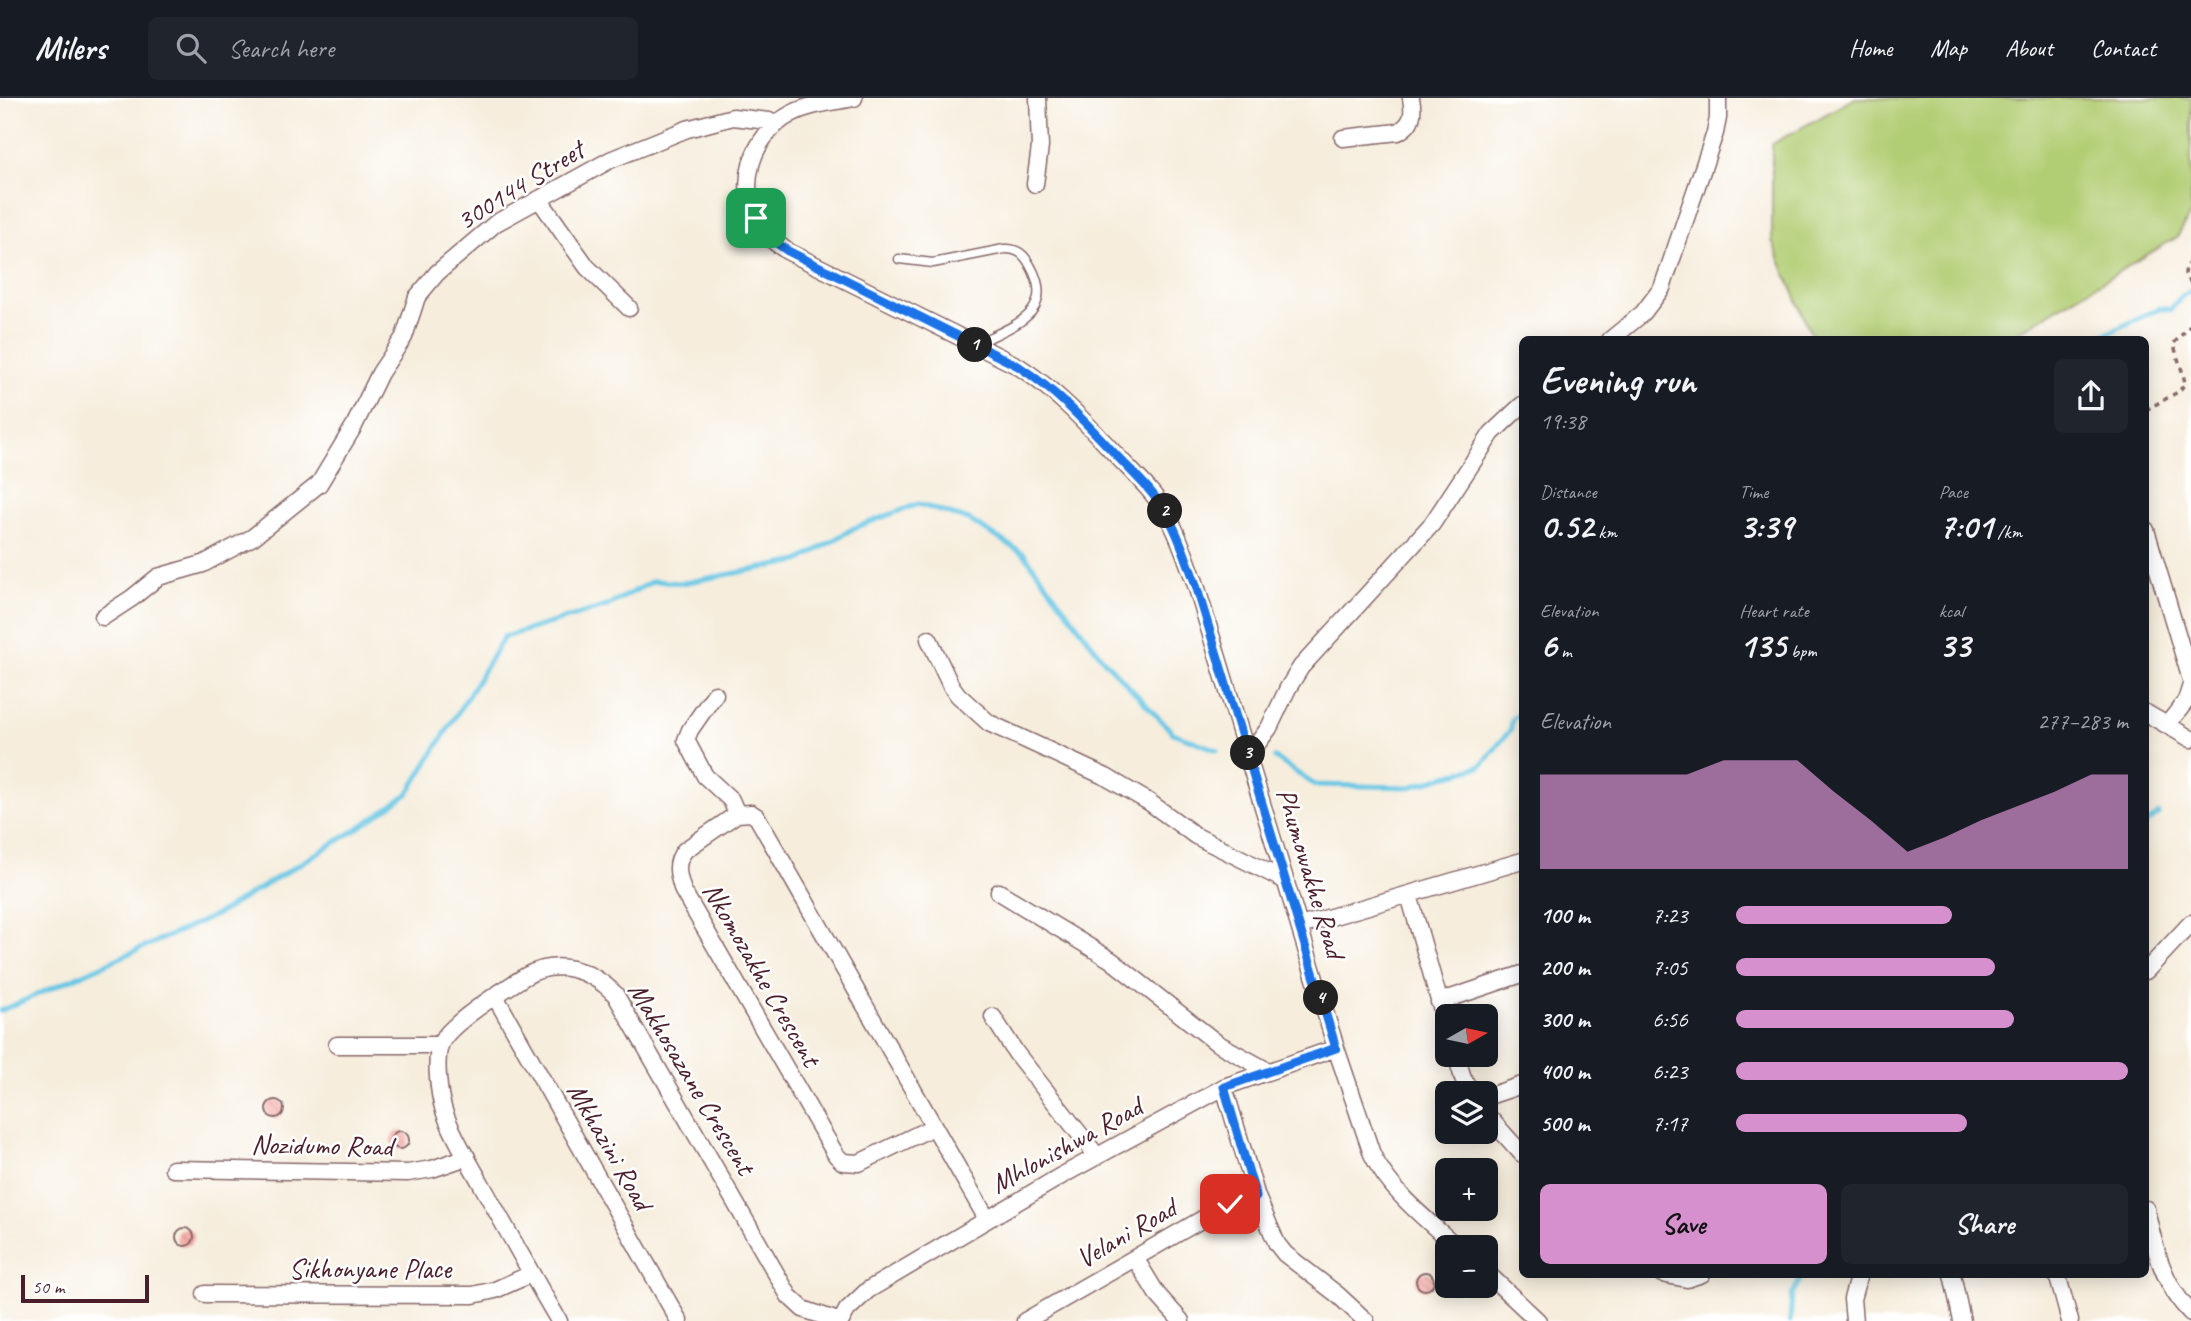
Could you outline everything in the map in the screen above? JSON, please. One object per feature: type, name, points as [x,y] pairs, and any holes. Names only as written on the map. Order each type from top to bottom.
[{"type":"street","name":"Phumowakhe Road","points":[[854,98],[793,113],[778,122],[766,134],[757,148],[748,177],[748,192],[760,226],[771,239],[788,251],[1018,366],[1044,383],[1069,404],[1137,477],[1166,513],[1179,538],[1195,582],[1336,1048],[1378,1167],[1405,1199],[1444,1235]]},
{"type":"street","points":[[1035,184],[1041,147],[1038,98]]},
{"type":"street","points":[[1343,138],[1398,132],[1411,122],[1411,98]]},
{"type":"street","points":[[1615,336],[1643,313],[1662,288],[1715,133],[1718,98]]},
{"type":"street","name":"300144 Street","points":[[103,617],[158,577],[203,564],[253,537],[307,495],[326,474],[380,373],[404,337],[416,297],[425,285],[482,234],[610,160],[704,123],[733,117],[778,122]]},
{"type":"street","points":[[539,199],[587,267],[629,308]]},
{"type":"street","points":[[1248,755],[1269,728],[1301,667],[1432,524],[1492,433],[1519,408]]},
{"type":"street","points":[[2149,540],[2191,683],[2186,701],[2166,725]]},
{"type":"street","points":[[929,639],[950,684],[958,695],[989,723],[1106,776],[1149,802],[1196,836],[1286,881]]},
{"type":"street","points":[[715,694],[686,740],[705,776],[731,800],[737,814],[751,813],[763,823],[987,1219]]},
{"type":"street","points":[[2149,715],[2191,739]]},
{"type":"street","name":"Nkomozakhe Crescent","points":[[737,814],[685,850],[679,858],[679,879],[709,937],[835,1155],[843,1162],[859,1163],[933,1127]]},
{"type":"street","points":[[1300,926],[1519,862]]},
{"type":"street","points":[[999,892],[1111,960],[1217,1043],[1268,1071]]},
{"type":"street","points":[[1409,895],[1439,1002],[1519,975]]},
{"type":"street","points":[[2149,968],[2191,923]]},
{"type":"street","name":"Makhosazane Crescent","points":[[440,1045],[453,1028],[530,974],[561,966],[593,975],[615,994],[635,1026],[789,1296],[803,1309],[839,1321]]},
{"type":"street","name":"Mkhazini Road","points":[[496,998],[679,1321]]},
{"type":"street","points":[[993,1017],[1016,1052],[1097,1156]]},
{"type":"street","points":[[337,1045],[440,1045],[439,1084],[444,1111],[559,1321]]},
{"type":"street","name":"Mhlonishwa Road","points":[[839,1321],[868,1290],[1097,1156],[1224,1087],[1336,1048]]},
{"type":"street","points":[[1498,1093],[1519,1086]]},
{"type":"street","points":[[1224,1087],[1256,1197],[1269,1230],[1285,1254],[1338,1295],[1366,1321]]},
{"type":"street","points":[[1498,1127],[1519,1151]]},
{"type":"street","name":"Nozidumo Road","points":[[173,1169],[408,1173],[467,1157]]},
{"type":"street","name":"Velani Road","points":[[1025,1321],[1052,1314],[1135,1258],[1220,1209],[1256,1197]]},
{"type":"street","points":[[2149,1219],[2164,1271],[2179,1301],[2191,1312]]},
{"type":"street","points":[[1135,1258],[1157,1294],[1181,1321]]},
{"type":"street","name":"Sikhonyane Place","points":[[205,1294],[473,1295],[495,1290],[531,1274]]},
{"type":"street","points":[[1854,1321],[1852,1300],[1858,1278]]},
{"type":"street","points":[[1953,1278],[1962,1321]]},
{"type":"street","points":[[2058,1278],[2070,1321]]},
{"type":"street","points":[[1498,1283],[1538,1321]]},
{"type":"lane","points":[[899,259],[933,263],[1013,248],[1027,260],[1039,284],[1038,303],[1026,318],[974,345]]},
{"type":"path","points":[[2191,262],[2186,266],[2185,274],[2191,283]]},
{"type":"path","points":[[2149,408],[2178,392],[2185,384],[2174,343],[2191,325]]},
{"type":"green space","points":[[1855,98],[2191,98],[2191,213],[2177,237],[2011,336],[1812,336],[1772,241],[1772,144]]},
{"type":"building","points":[[275,1100],[281,1103],[284,1109],[281,1115],[275,1118],[269,1115],[266,1109],[269,1103]]},
{"type":"building","points":[[400,1131],[406,1134],[409,1140],[406,1146],[400,1149],[394,1146],[391,1140],[394,1134]]},
{"type":"building","points":[[185,1228],[191,1231],[194,1237],[191,1243],[185,1246],[179,1243],[176,1237],[179,1231]]},
{"type":"building","points":[[1425,1272],[1431,1275],[1434,1281],[1431,1287],[1425,1290],[1419,1287],[1416,1281],[1419,1275]]},
{"type":"waterway","points":[[2102,336],[2160,308],[2170,310],[2182,296],[2191,291]]},
{"type":"waterway","points":[[0,1011],[216,915],[357,829],[408,794],[504,637],[607,606],[653,581],[683,583],[799,561],[854,528],[918,504],[969,520],[1024,554],[1103,659],[1173,733],[1217,750]]},
{"type":"waterway","points":[[1275,758],[1315,785],[1410,787],[1481,766],[1511,729],[1512,719],[1519,714]]},
{"type":"waterway","points":[[2149,822],[2158,814]]},
{"type":"waterway","points":[[1790,1321],[1792,1295],[1801,1278]]},
{"type":"route","points":[[756,218],[771,239],[788,251],[1018,366],[1044,383],[1069,404],[1153,494],[1179,538],[1195,582],[1336,1048],[1224,1087],[1256,1197],[1230,1204]]}]
